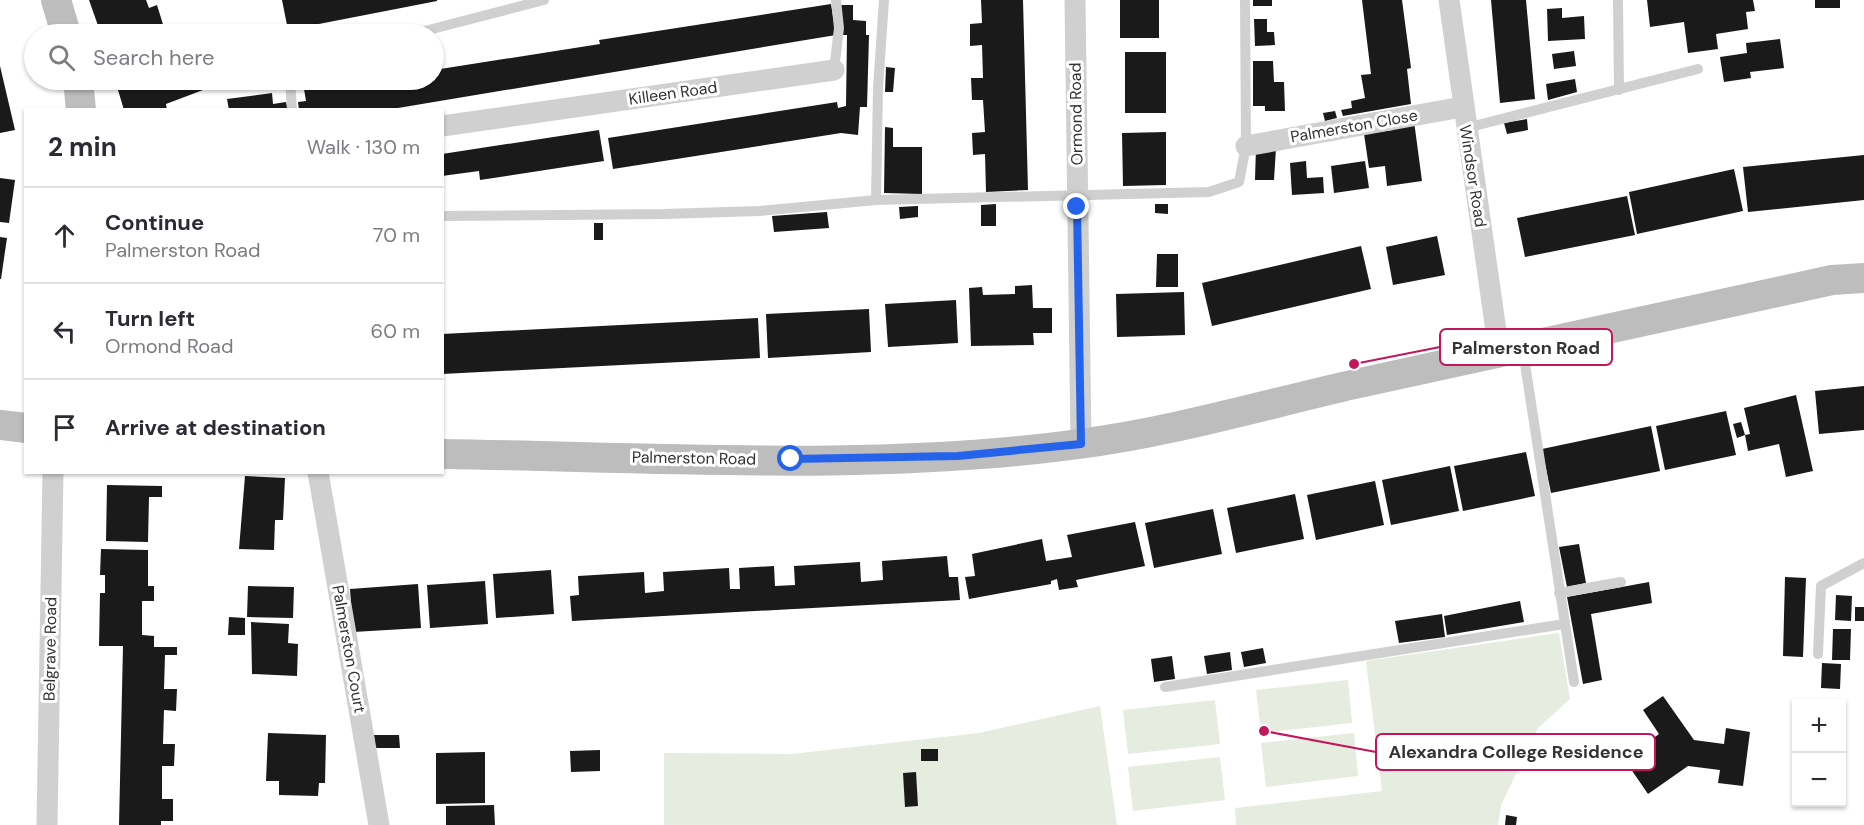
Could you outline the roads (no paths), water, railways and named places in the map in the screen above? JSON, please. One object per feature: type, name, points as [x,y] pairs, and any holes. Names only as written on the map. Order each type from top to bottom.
[{"type":"street","points":[[56,0],[63,24]]},
{"type":"street","name":"Ormond Road","points":[[1075,0],[1081,444]]},
{"type":"street","name":"Windsor Road","points":[[1449,0],[1464,117],[1511,349]]},
{"type":"street","name":"Killeen Road","points":[[444,126],[834,70]]},
{"type":"street","points":[[79,90],[81,108]]},
{"type":"street","name":"Palmerston Close","points":[[1246,146],[1464,117]]},
{"type":"street","name":"Palmerston Road","points":[[444,454],[802,459],[958,456],[1081,444],[1234,414],[1511,349],[1832,280],[1864,278]]},
{"type":"street","points":[[0,425],[24,428]]},
{"type":"street","name":"Belgrave Road","points":[[47,825],[53,474]]},
{"type":"street","name":"Palmerston Court","points":[[318,474],[379,825]]},
{"type":"lane","points":[[444,26],[544,0]]},
{"type":"lane","name":"Killeen Road","points":[[834,70],[839,28],[836,0]]},
{"type":"lane","points":[[876,200],[878,88],[884,0]]},
{"type":"lane","points":[[444,216],[759,211],[876,200],[1077,197],[1209,192],[1239,182],[1246,146],[1245,0]]},
{"type":"lane","points":[[1618,0],[1619,90]]},
{"type":"lane","points":[[1464,117],[1619,90],[1698,69]]},
{"type":"lane","points":[[291,90],[292,108]]},
{"type":"lane","points":[[1511,349],[1559,593],[1574,682]]},
{"type":"lane","points":[[1818,654],[1821,586],[1864,563]]},
{"type":"lane","points":[[1559,593],[1621,582]]},
{"type":"lane","points":[[1165,687],[1564,624]]},
{"type":"place","name":"Palmerston Road","points":[[1354,364]]},
{"type":"place","name":"Alexandra College Residence","points":[[1264,731]]}]
